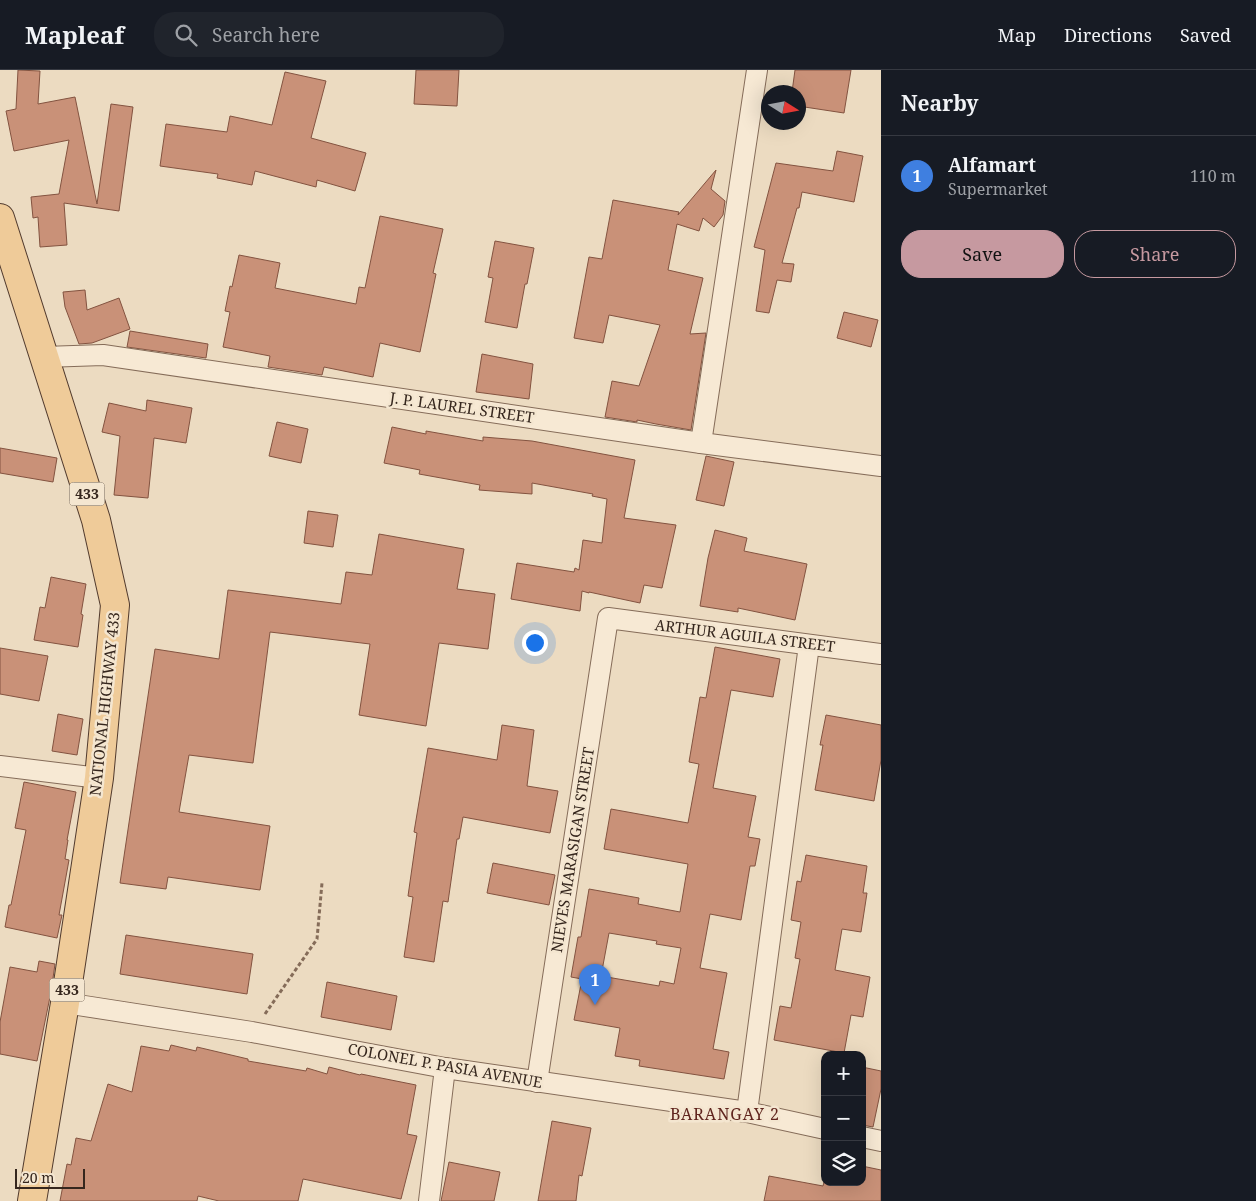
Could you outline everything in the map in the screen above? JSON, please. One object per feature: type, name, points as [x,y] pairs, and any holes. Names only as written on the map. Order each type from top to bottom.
[{"type":"main road","name":"NATIONAL HIGHWAY 433","points":[[0,218],[96,520],[115,604],[99,778],[65,1003],[32,1201]]},
{"type":"street","points":[[701,443],[757,70]]},
{"type":"street","name":"J. P. LAUREL STREET","points":[[44,357],[103,355],[701,443],[881,466]]},
{"type":"street","name":"ARTHUR AGUILA STREET","points":[[608,618],[881,654]]},
{"type":"street","name":"NIEVES MARASIGAN STREET","points":[[537,1082],[608,618]]},
{"type":"street","points":[[747,1112],[809,645]]},
{"type":"street","points":[[0,766],[99,778]]},
{"type":"street","name":"COLONEL P. PASIA AVENUE","points":[[65,1003],[252,1032],[445,1068],[747,1112],[821,1128]]},
{"type":"street","points":[[429,1201],[445,1068]]},
{"type":"street","points":[[866,1138],[881,1141]]},
{"type":"path","points":[[252,1032],[317,939],[322,883]]},
{"type":"building","points":[[18,70],[40,71],[38,104],[75,97],[97,204],[111,104],[133,107],[119,211],[64,203],[67,245],[40,247],[38,217],[33,218],[31,197],[59,194],[69,140],[14,151],[6,111],[16,109]]},
{"type":"building","points":[[416,70],[459,70],[457,106],[414,104]]},
{"type":"building","points":[[795,70],[851,70],[844,113],[806,107],[806,85],[793,85]]},
{"type":"building","points":[[285,72],[326,81],[311,138],[366,153],[355,191],[317,180],[316,187],[255,171],[252,185],[217,178],[218,174],[160,166],[166,124],[227,132],[230,116],[272,125]]},
{"type":"building","points":[[837,151],[863,156],[854,202],[802,192],[782,263],[794,264],[791,282],[777,280],[769,313],[756,311],[765,250],[754,247],[776,163],[833,171]]},
{"type":"building","points":[[716,170],[711,189],[725,201],[723,215],[714,227],[703,218],[699,231],[677,224],[668,270],[703,278],[690,334],[706,333],[691,430],[637,420],[637,422],[605,417],[612,381],[639,386],[660,325],[609,315],[603,343],[574,338],[589,257],[602,259],[613,200],[679,212],[678,215]]},
{"type":"building","points":[[380,216],[443,229],[433,273],[436,274],[420,352],[380,343],[373,377],[324,367],[322,375],[268,367],[270,356],[223,347],[230,312],[225,311],[239,255],[280,263],[275,288],[356,304],[359,287],[365,288]]},
{"type":"building","points":[[495,241],[534,248],[517,328],[485,322],[493,278],[488,277]]},
{"type":"building","points":[[85,290],[87,310],[119,298],[130,329],[92,343],[79,344],[65,307],[63,292]]},
{"type":"building","points":[[844,312],[878,320],[871,347],[837,338]]},
{"type":"building","points":[[130,331],[208,344],[206,358],[127,347]]},
{"type":"building","points":[[482,354],[533,364],[529,399],[476,392]]},
{"type":"building","points":[[147,400],[192,408],[186,443],[154,438],[148,498],[114,495],[120,436],[102,432],[109,403],[146,411]]},
{"type":"building","points":[[277,422],[308,429],[301,463],[269,456]]},
{"type":"building","points":[[392,427],[426,434],[426,431],[483,441],[483,437],[532,441],[635,460],[624,518],[676,525],[662,588],[644,585],[640,603],[582,591],[580,611],[511,599],[517,563],[574,572],[575,568],[579,570],[583,540],[602,543],[607,499],[592,496],[593,494],[532,483],[532,494],[479,490],[480,485],[419,474],[420,470],[384,463]]},
{"type":"building","points":[[0,448],[57,458],[53,482],[0,473]]},
{"type":"building","points":[[706,456],[734,462],[724,506],[696,500]]},
{"type":"building","points":[[308,511],[338,515],[333,547],[304,543]]},
{"type":"building","points":[[715,530],[747,538],[744,551],[807,564],[795,620],[738,608],[738,612],[700,606]]},
{"type":"building","points":[[379,534],[464,549],[457,589],[495,594],[488,649],[439,643],[426,726],[359,715],[370,644],[270,632],[253,763],[189,755],[179,812],[270,826],[260,890],[168,877],[166,889],[120,883],[155,649],[219,659],[228,590],[341,604],[346,572],[372,575]]},
{"type":"building","points":[[51,577],[86,584],[78,647],[34,640],[40,607],[45,608]]},
{"type":"building","points":[[715,647],[780,659],[773,697],[731,690],[713,788],[756,796],[748,837],[760,839],[755,866],[750,866],[741,920],[710,914],[700,968],[727,973],[713,1049],[729,1052],[724,1079],[639,1066],[640,1060],[615,1056],[620,1028],[574,1020],[582,979],[571,977],[578,937],[581,937],[589,889],[639,898],[638,904],[680,912],[688,864],[604,849],[611,809],[688,823],[699,764],[689,762],[700,697],[706,698]],"holes":[[[609,933],[657,941],[656,944],[681,948],[674,984],[660,981],[659,986],[601,976]]]},
{"type":"building","points":[[0,648],[48,656],[39,701],[0,694]]},
{"type":"building","points":[[58,714],[83,719],[77,755],[52,751]]},
{"type":"building","points":[[826,715],[881,725],[881,760],[874,801],[815,790],[823,745],[820,745]]},
{"type":"building","points":[[502,725],[534,730],[527,786],[558,791],[550,833],[463,817],[459,839],[457,839],[448,902],[443,901],[434,962],[404,957],[413,897],[408,896],[417,833],[414,832],[428,748],[497,760]]},
{"type":"building","points":[[24,782],[76,792],[67,840],[65,859],[69,860],[59,915],[62,915],[57,938],[5,927],[26,830],[15,828]]},
{"type":"building","points":[[806,855],[867,866],[863,893],[867,893],[861,932],[842,929],[835,970],[870,977],[863,1017],[851,1015],[844,1051],[833,1051],[774,1040],[780,1006],[791,1008],[800,959],[795,958],[801,922],[791,920],[797,881],[801,882]]},
{"type":"building","points":[[493,863],[555,875],[549,905],[487,893]]},
{"type":"building","points":[[126,935],[253,954],[247,994],[120,974]]},
{"type":"building","points":[[39,961],[55,964],[37,1061],[0,1054],[0,1022],[10,967],[37,972]]},
{"type":"building","points":[[327,982],[397,996],[391,1030],[321,1017]]},
{"type":"building","points":[[171,1045],[196,1051],[197,1047],[248,1059],[248,1061],[306,1071],[307,1068],[327,1074],[329,1067],[360,1075],[416,1085],[407,1134],[417,1136],[401,1199],[303,1179],[298,1201],[219,1201],[198,1196],[197,1201],[60,1201],[67,1164],[71,1165],[76,1138],[91,1141],[108,1084],[132,1092],[141,1046],[169,1051]]},
{"type":"building","points":[[866,1068],[881,1071],[881,1089],[873,1127],[866,1126]]},
{"type":"building","points":[[552,1121],[591,1128],[582,1176],[579,1175],[576,1201],[538,1201]]},
{"type":"building","points":[[449,1162],[500,1172],[494,1201],[441,1201]]},
{"type":"building","points":[[866,1167],[881,1170],[881,1201],[764,1201],[769,1176],[821,1186],[866,1186]]},
{"type":"place","name":"Alfamart","points":[[595,1005]]},
{"type":"district","name":"BARANGAY 2","points":[[725,1114]]}]
